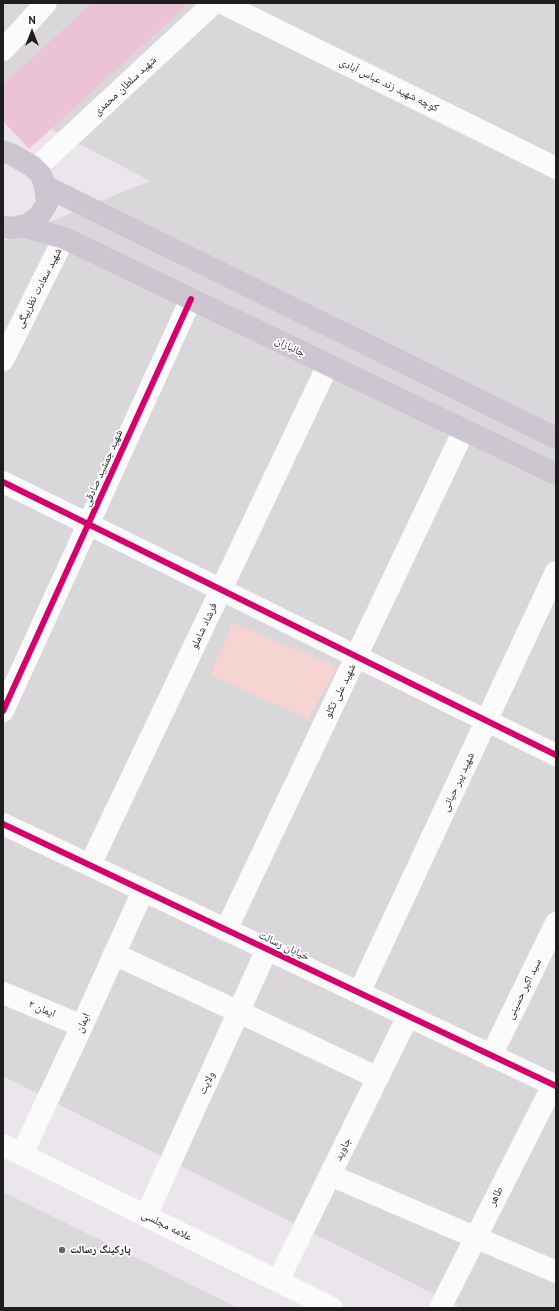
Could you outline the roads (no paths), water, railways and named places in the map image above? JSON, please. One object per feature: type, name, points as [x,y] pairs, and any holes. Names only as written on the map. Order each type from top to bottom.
[{"type":"main road","points":[[3,151],[32,166],[40,178],[47,203],[40,215],[29,224],[13,226]]},
{"type":"main road","points":[[40,178],[556,438]]},
{"type":"main road","name":"جانبازان","points":[[13,226],[64,238],[556,474]]},
{"type":"street","points":[[3,50],[46,3]]},
{"type":"street","name":"شهید سلطان محمدی","points":[[40,178],[214,3]]},
{"type":"street","name":"کوچه شهید زند عباس آبادی","points":[[222,3],[556,168]]},
{"type":"street","name":"شهید سعادت نظربیگی","points":[[3,360],[64,238]]},
{"type":"street","name":"شهید جمشید صادقی","points":[[3,711],[191,299]]},
{"type":"street","name":"فرشاد شاملو","points":[[90,866],[328,365]]},
{"type":"street","name":"شهید علی تکلو","points":[[226,930],[464,430]]},
{"type":"street","points":[[3,482],[556,755]]},
{"type":"street","name":"شهید پیر حیاتی","points":[[359,993],[556,572]]},
{"type":"street","name":"خیابان رسالت","points":[[3,824],[555,1085]]},
{"type":"street","name":"ایمان","points":[[22,1154],[143,891]]},
{"type":"street","name":"سید اکبر حسینی","points":[[491,1056],[556,923]]},
{"type":"street","name":"ولایت","points":[[146,1216],[267,949]]},
{"type":"street","points":[[114,954],[378,1078]]},
{"type":"street","name":"ایمان ۲","points":[[3,993],[82,1026]]},
{"type":"street","name":"جاوید","points":[[278,1281],[408,1016]]},
{"type":"street","name":"طاهر","points":[[440,1308],[555,1085]]},
{"type":"street","name":"علامه مجلسی","points":[[3,1145],[332,1308]]},
{"type":"street","points":[[330,1175],[556,1272]]},
{"type":"place","name":"پارکینگ رسالت","points":[[62,1250]]}]
